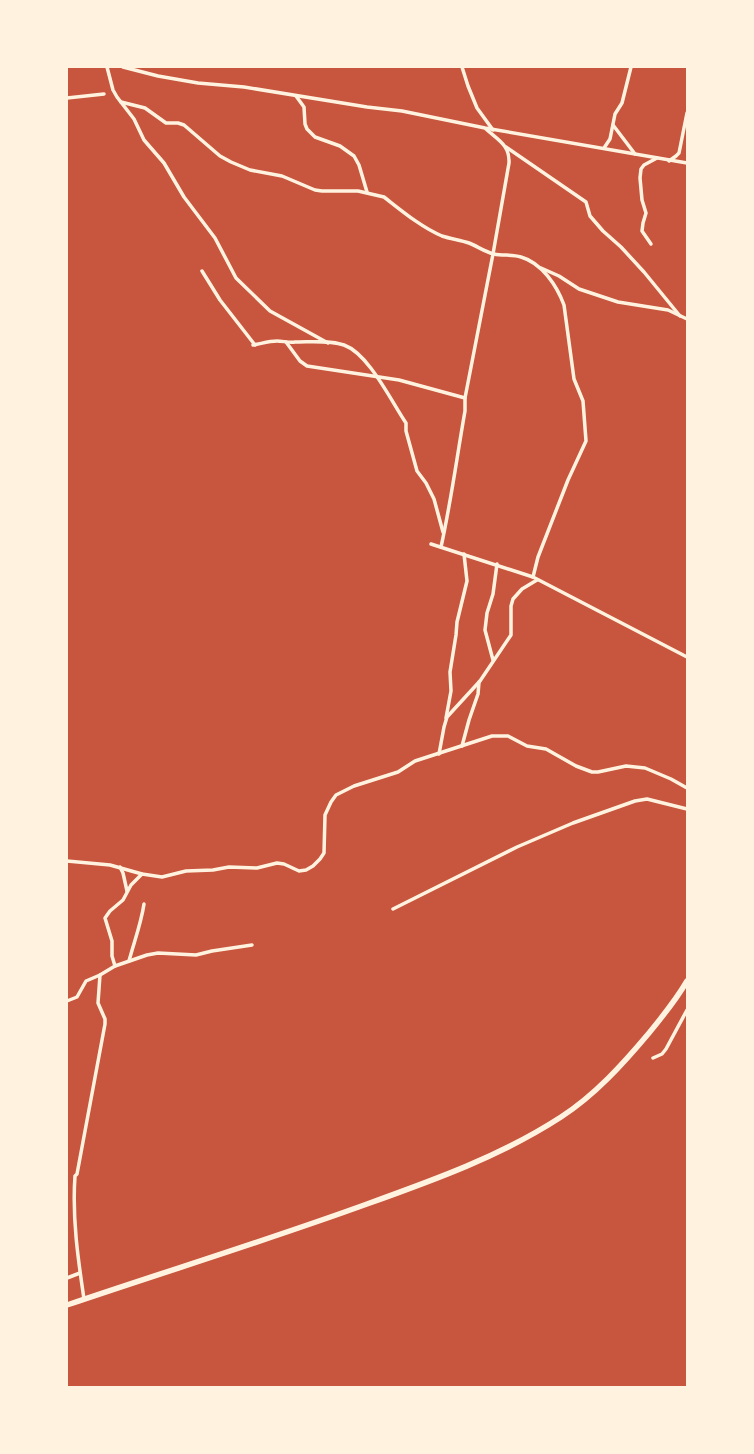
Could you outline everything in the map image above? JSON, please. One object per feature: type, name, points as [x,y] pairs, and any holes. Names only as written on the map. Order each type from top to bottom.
[{"type":"highway","points":[[67,1305],[318,1221],[428,1182],[497,1153],[560,1117],[592,1093],[628,1058],[666,1012],[687,981]]},
{"type":"street","points":[[107,67],[113,90],[134,119],[144,140],[164,163],[184,197],[215,238],[236,278],[270,311],[328,342]]},
{"type":"street","points":[[123,67],[198,83],[244,87],[367,107],[402,111],[494,130],[687,163]]},
{"type":"street","points":[[462,67],[476,108],[494,130]]},
{"type":"street","points":[[604,148],[610,139],[615,114],[622,102],[631,67]]},
{"type":"street","points":[[67,98],[104,94]]},
{"type":"street","points":[[296,96],[304,107],[305,124],[307,129],[315,137],[340,146],[354,156],[359,165],[367,192]]},
{"type":"street","points":[[121,102],[145,108],[166,123],[178,123],[184,125],[220,156],[250,170],[282,176],[315,190],[358,191],[384,197],[405,213],[440,235],[468,243],[494,254],[510,254],[529,260],[540,268],[559,276],[579,290],[618,302],[668,310],[687,319]]},
{"type":"street","points":[[669,161],[679,153],[687,112]]},
{"type":"street","points":[[613,125],[635,154]]},
{"type":"street","points":[[485,128],[506,146],[586,202],[590,216],[644,272],[680,316]]},
{"type":"street","points":[[441,547],[447,521],[449,501],[465,411],[465,398],[494,254],[510,157],[506,146]]},
{"type":"street","points":[[651,244],[642,231],[646,213],[642,200],[640,178],[641,169],[644,165],[657,158]]},
{"type":"street","points":[[533,577],[538,557],[568,480],[585,445],[586,437],[583,401],[574,379],[564,305],[554,285],[540,268]]},
{"type":"street","points":[[202,271],[224,305],[254,345],[271,341],[328,342],[342,344],[350,348],[362,358],[378,377],[406,423],[406,431],[416,470],[432,494],[444,534]]},
{"type":"street","points":[[286,342],[300,361],[307,366],[399,380],[465,398]]},
{"type":"street","points":[[431,544],[497,564],[533,577],[687,657]]},
{"type":"street","points":[[439,754],[451,692],[450,672],[457,622],[466,581],[464,554]]},
{"type":"street","points":[[493,660],[485,630],[487,614],[493,594],[497,564]]},
{"type":"street","points":[[445,722],[453,710],[480,681],[510,637],[512,632],[511,606],[513,600],[522,589],[537,580]]},
{"type":"street","points":[[462,746],[478,694],[480,681]]},
{"type":"street","points":[[67,861],[96,863],[120,867],[142,874],[165,877],[186,871],[235,867],[257,868],[277,863],[299,870],[306,870],[320,859],[324,853],[325,815],[330,802],[336,795],[354,786],[398,772],[415,761],[492,736],[505,735],[526,746],[551,751],[576,766],[592,772],[626,766],[645,768],[671,779],[687,788]]},
{"type":"street","points":[[393,909],[517,847],[573,823],[635,801],[646,799],[687,808]]},
{"type":"street","points":[[120,867],[128,891]]},
{"type":"street","points":[[115,966],[112,956],[112,941],[106,918],[110,911],[123,900],[133,882],[142,874]]},
{"type":"street","points":[[129,961],[133,944],[138,932],[144,904]]},
{"type":"street","points":[[67,1001],[77,997],[85,982],[115,966],[129,961],[158,953],[196,955],[252,945]]},
{"type":"street","points":[[84,1299],[80,1273],[74,1197],[75,1176],[77,1174],[105,1024],[98,1003],[100,975]]},
{"type":"street","points":[[652,1058],[662,1054],[666,1049],[687,1010]]},
{"type":"street","points":[[67,1278],[80,1273]]}]
